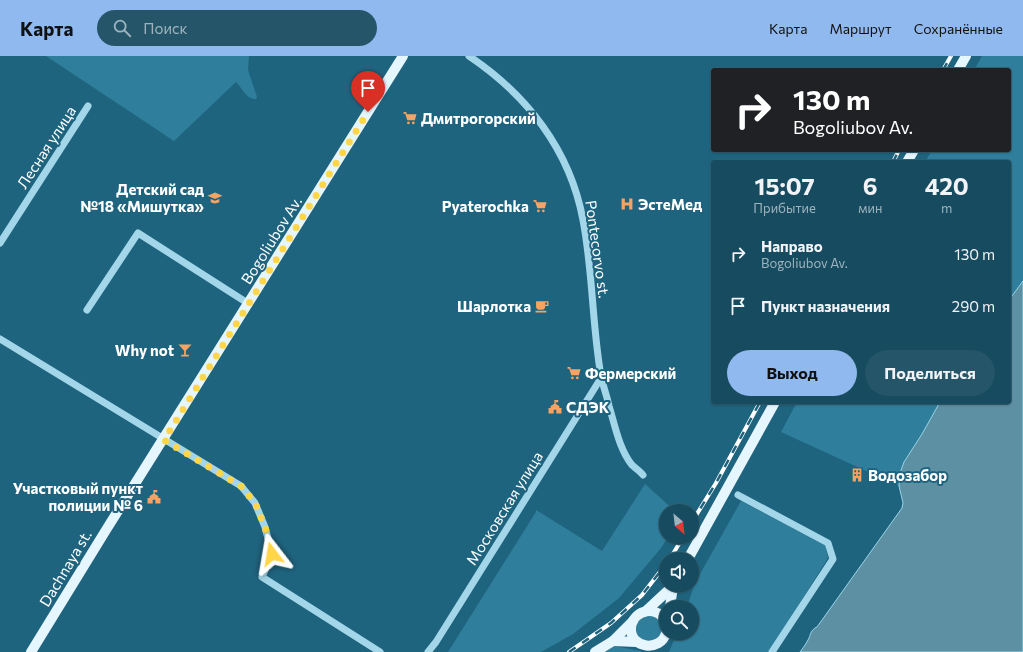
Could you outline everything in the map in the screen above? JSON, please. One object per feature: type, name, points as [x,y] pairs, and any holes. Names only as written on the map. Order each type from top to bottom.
[{"type":"main road","name":"Bogoliubov Av.","points":[[164,440],[404,56]]},
{"type":"main road","points":[[959,68],[966,56]]},
{"type":"main road","points":[[692,552],[774,404]]},
{"type":"main road","name":"Dachnaya st.","points":[[31,652],[106,530],[164,440]]},
{"type":"main road","points":[[646,611],[666,592]]},
{"type":"main road","points":[[595,652],[612,641],[640,613],[646,611],[659,614]]},
{"type":"main road","points":[[633,621],[632,632],[637,642]]},
{"type":"main road","points":[[612,641],[637,642],[648,649],[660,640]]},
{"type":"street","name":"Pontecorvo st.","points":[[469,56],[505,83],[526,105],[550,136],[570,176],[579,202],[583,221],[601,378],[620,442],[632,464],[643,475]]},
{"type":"street","name":"Лесная улица","points":[[0,243],[88,106]]},
{"type":"street","points":[[88,310],[138,233],[249,304]]},
{"type":"street","points":[[0,339],[241,486],[255,503],[265,527],[272,554],[262,577],[380,652]]},
{"type":"street","name":"Московская улица","points":[[428,652],[436,642],[601,378]]},
{"type":"street","points":[[738,495],[828,543],[833,559],[772,652]]},
{"type":"street","points":[[657,652],[663,640]]},
{"type":"shaded area","points":[[46,56],[249,56],[248,70],[257,97],[256,99],[250,98],[236,82],[174,141]]},
{"type":"shaded area","points":[[982,56],[1023,56],[1023,281],[1011,297],[1011,160],[926,160],[931,152],[1011,152],[1011,68],[975,68]]},
{"type":"shaded area","points":[[1023,281],[1023,652],[800,652],[812,631],[817,627],[902,508],[903,503],[899,486],[900,473],[904,462],[939,404],[1011,404],[1011,297]]},
{"type":"shaded area","points":[[796,404],[939,404],[904,462],[900,473],[899,486],[781,432]]},
{"type":"shaded area","points":[[645,484],[667,504],[659,504],[659,544],[664,544],[661,548],[619,598],[573,634],[541,652],[448,652],[536,510],[602,551]]},
{"type":"shaded area","points":[[741,501],[825,545],[828,558],[769,652],[669,652],[674,640],[699,640],[699,600],[689,600],[692,592],[699,592],[699,576]]},
{"type":"shaded area","points":[[649,616],[658,620],[658,638],[649,642],[640,638],[636,629],[640,620]]},
{"type":"shaded area","points":[[614,646],[641,651],[641,652],[604,652]]},
{"type":"railway","points":[[944,68],[951,56]]},
{"type":"railway","points":[[894,160],[898,152]]},
{"type":"railway","points":[[699,511],[716,483],[759,404]]},
{"type":"railway","points":[[674,552],[679,544]]},
{"type":"railway","points":[[569,652],[611,623],[642,595],[659,573]]},
{"type":"place","name":"Дмитрогорский","points":[[410,118]]},
{"type":"place","name":"Детский сад №18 «Мишутка»","points":[[215,198]]},
{"type":"place","name":"ЭстеМед","points":[[627,204]]},
{"type":"place","name":"Pyaterochka","points":[[540,206]]},
{"type":"place","name":"Шарлотка","points":[[542,306]]},
{"type":"place","name":"Why not","points":[[185,350]]},
{"type":"place","name":"Фермерский","points":[[574,373]]},
{"type":"place","name":"СДЭК","points":[[555,407]]},
{"type":"place","name":"Водозабор","points":[[857,475]]},
{"type":"place","name":"Участковый пункт полиции № 6","points":[[154,497]]},
{"type":"route","points":[[272,554],[265,527],[255,503],[241,486],[164,440],[368,112]]}]
